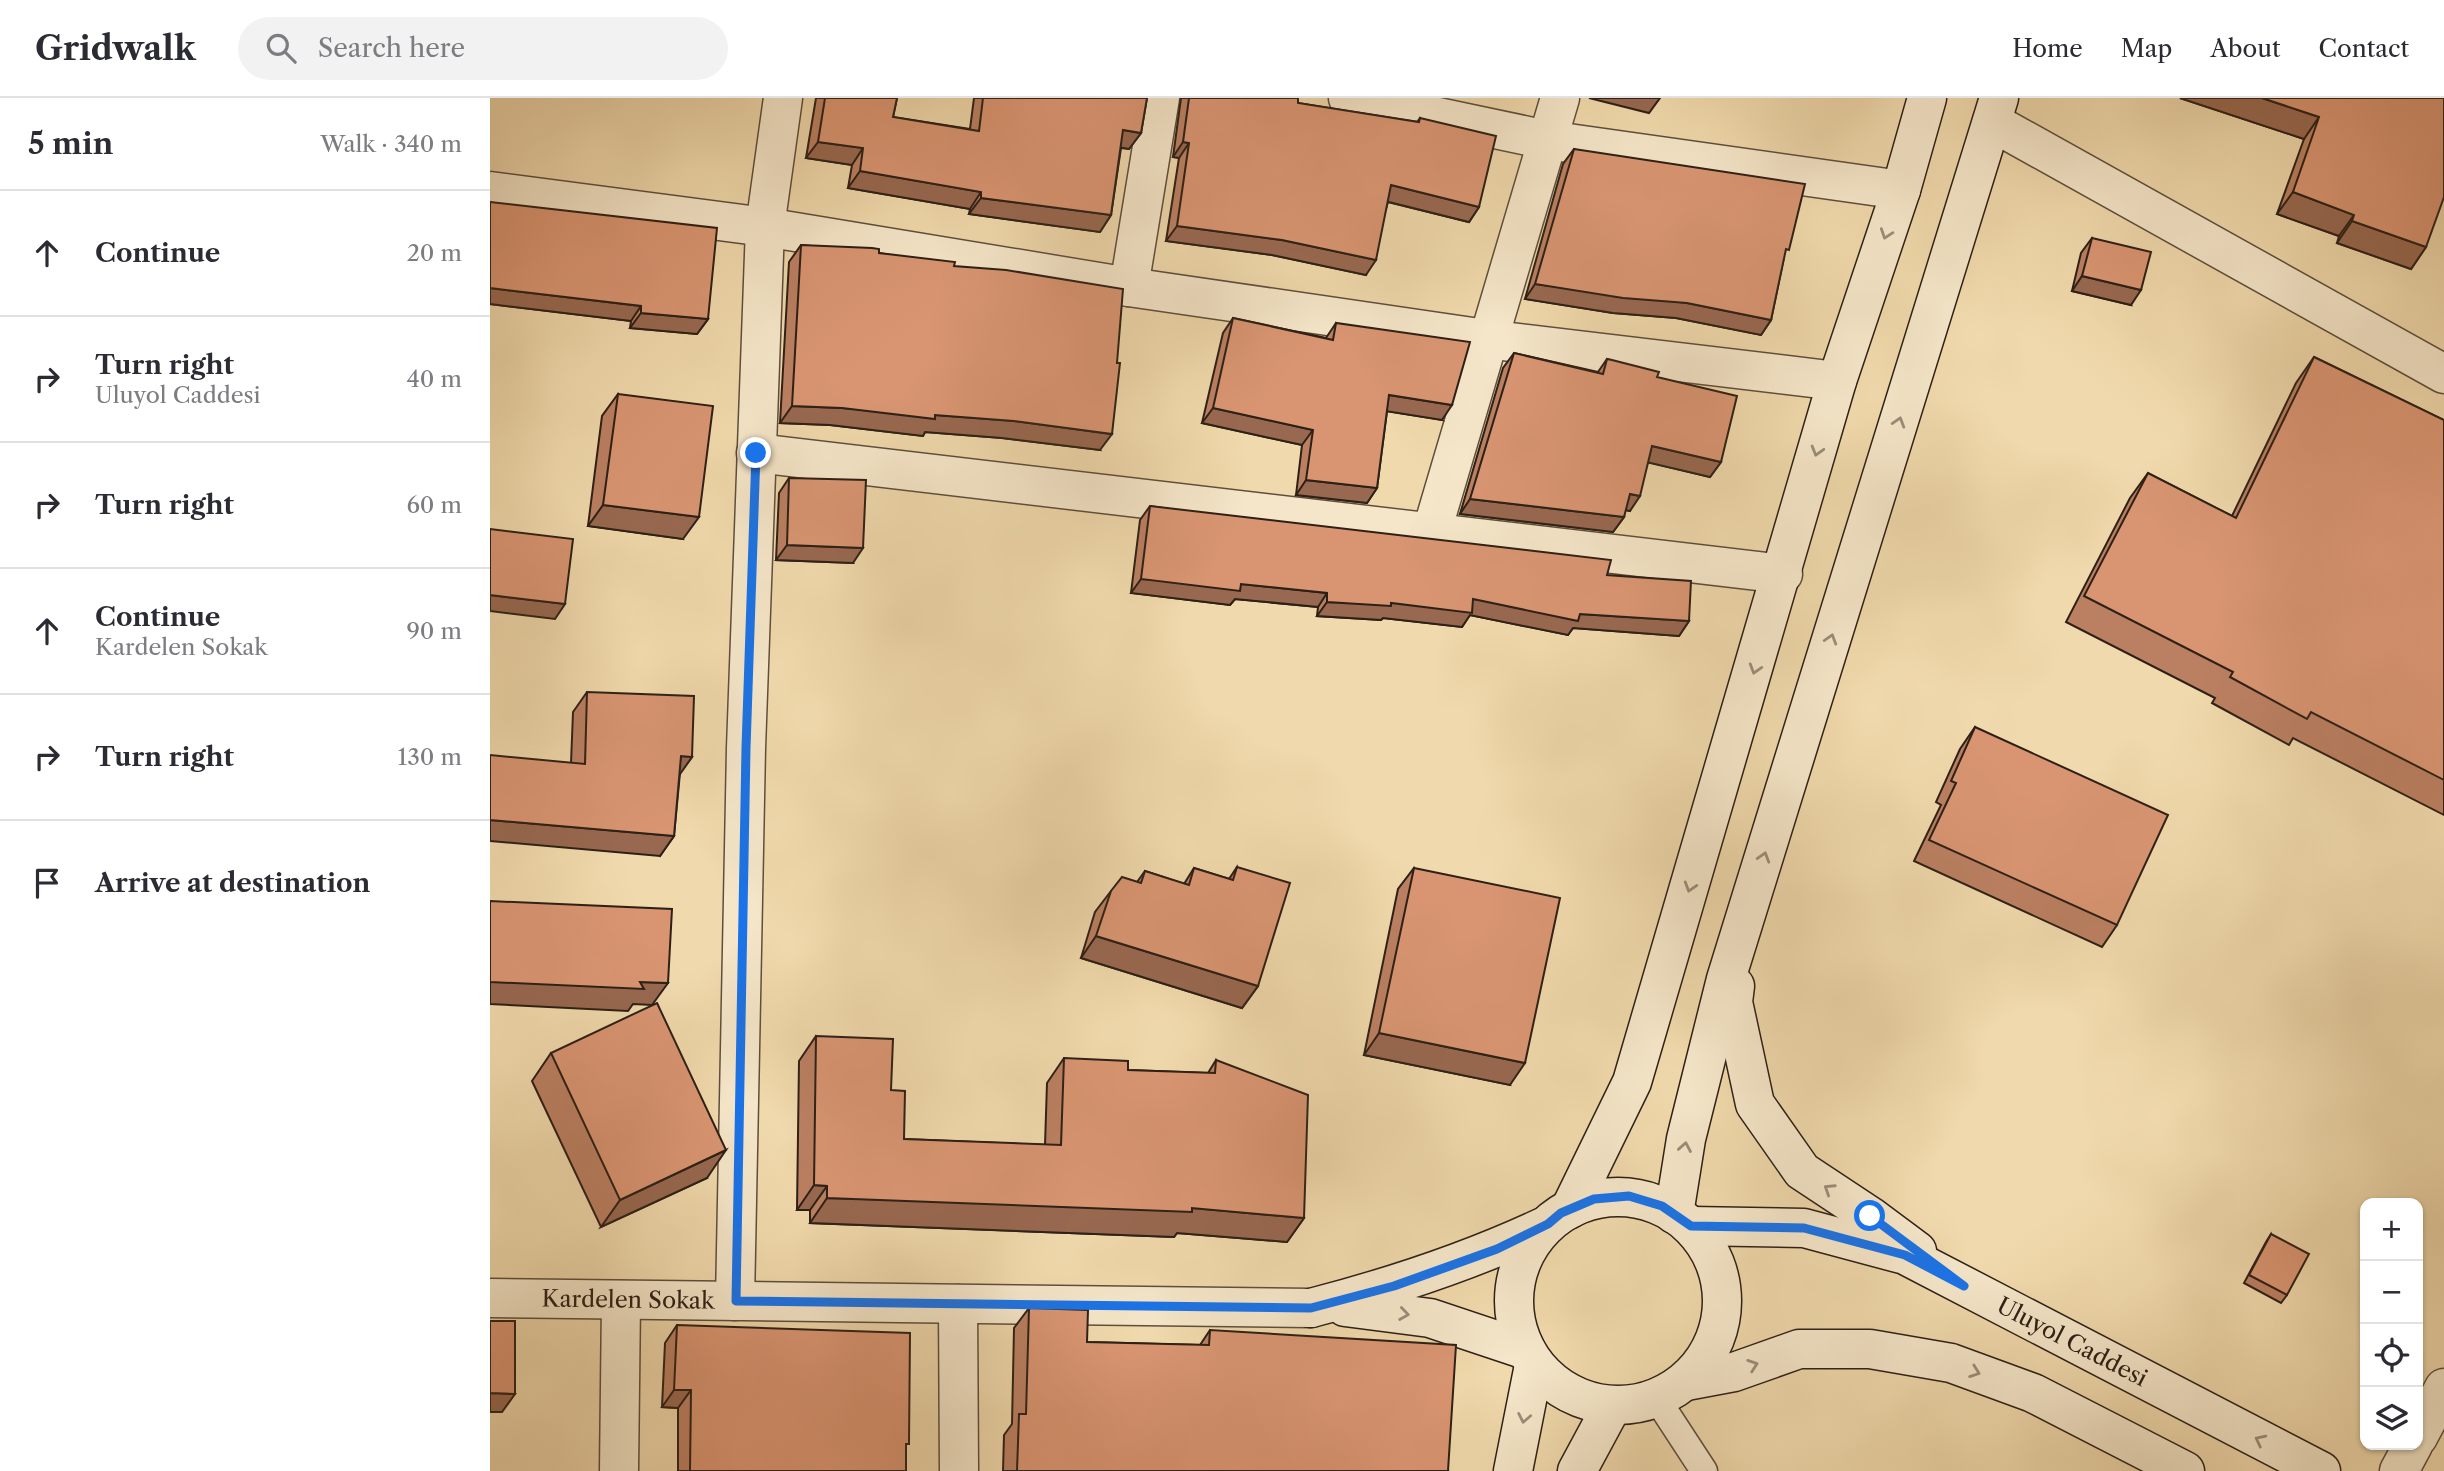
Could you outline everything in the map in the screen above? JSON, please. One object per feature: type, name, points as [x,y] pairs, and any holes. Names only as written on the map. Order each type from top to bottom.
[{"type":"street","points":[[736,1301],[746,762],[756,453],[765,227],[782,98]]},
{"type":"street","points":[[1129,287],[1160,98]]},
{"type":"street","points":[[1348,98],[1547,140],[1901,190]]},
{"type":"street","points":[[1431,534],[1486,339],[1560,98]]},
{"type":"street","points":[[1927,98],[1901,190],[1837,381],[1783,574],[1632,1082],[1559,1217],[1535,1236],[1518,1266],[1512,1300],[1518,1335],[1530,1358],[1556,1386],[1574,1395],[1612,1406],[1635,1405],[1671,1390],[1799,1349],[1870,1349],[1937,1361],[2033,1393],[2185,1471]]},
{"type":"street","points":[[1683,1220],[1686,1139],[1738,939],[1995,110],[2444,373]]},
{"type":"street","points":[[490,191],[765,227],[1129,287],[1486,339],[1837,381]]},
{"type":"street","points":[[756,453],[1783,574]]},
{"type":"street","points":[[1738,939],[1733,1002],[1755,1104],[1802,1171],[1870,1216],[1964,1286]]},
{"type":"street","points":[[1311,1308],[1394,1286],[1497,1249],[1594,1199],[1629,1196],[1662,1206],[1683,1220],[1712,1254],[1722,1287],[1721,1322],[1709,1354],[1671,1390]]},
{"type":"street","name":"Uluyol Caddesi","points":[[1683,1220],[1804,1228],[1905,1255],[2320,1471]]},
{"type":"street","name":"Kardelen Sokak","points":[[490,1298],[1311,1308]]},
{"type":"street","points":[[619,1471],[621,1300]]},
{"type":"street","points":[[958,1304],[959,1471]]},
{"type":"street","points":[[1311,1308],[1353,1307],[1430,1318],[1530,1358]]},
{"type":"street","points":[[1513,1471],[1530,1358]]},
{"type":"street","points":[[2423,1428],[2444,1388]]},
{"type":"street","points":[[1577,1471],[1612,1406]]},
{"type":"street","points":[[2399,1471],[2410,1450]]},
{"type":"lane","points":[[1671,1390],[1704,1471]]},
{"type":"building","points":[[825,98],[897,98],[893,117],[979,131],[983,98],[1147,98],[1141,133],[1123,130],[1111,215],[981,198],[981,192],[860,171],[863,148],[818,142]]},
{"type":"building","points":[[1189,98],[1298,98],[1298,103],[1419,122],[1420,118],[1496,136],[1479,207],[1391,185],[1376,260],[1282,240],[1177,226],[1189,143],[1183,142]]},
{"type":"building","points":[[2262,98],[2444,98],[2444,197],[2426,247],[2352,221],[2354,215],[2293,192],[2319,117]]},
{"type":"building","points":[[1574,149],[1805,184],[1789,250],[1786,249],[1771,320],[1687,303],[1623,298],[1535,284]]},
{"type":"building","points":[[490,202],[717,228],[708,319],[641,313],[641,306],[490,288]]},
{"type":"building","points":[[2092,238],[2151,252],[2141,290],[2082,276]]},
{"type":"building","points":[[801,245],[872,248],[879,249],[879,253],[955,262],[954,266],[1006,270],[1123,289],[1117,363],[1120,363],[1112,434],[1014,421],[935,415],[935,419],[842,408],[792,406]]},
{"type":"building","points":[[1233,318],[1333,340],[1336,323],[1470,342],[1452,405],[1389,395],[1377,488],[1306,480],[1313,430],[1213,408]]},
{"type":"building","points":[[1514,353],[1603,374],[1607,359],[1659,372],[1657,377],[1737,396],[1721,462],[1652,446],[1640,496],[1630,494],[1624,517],[1470,499]]},
{"type":"building","points":[[2314,357],[2444,420],[2444,780],[2311,712],[2307,719],[2230,677],[2233,672],[2084,596],[2148,473],[2236,518]]},
{"type":"building","points":[[618,394],[713,406],[699,517],[603,505]]},
{"type":"building","points":[[789,478],[866,480],[863,548],[787,545]]},
{"type":"building","points":[[1150,506],[1611,560],[1607,575],[1691,581],[1689,621],[1580,614],[1578,621],[1473,599],[1472,613],[1391,603],[1391,606],[1327,602],[1327,593],[1241,584],[1240,591],[1141,579]]},
{"type":"building","points":[[490,529],[573,539],[565,604],[490,595]]},
{"type":"building","points":[[587,692],[694,696],[692,757],[681,756],[674,836],[490,820],[490,755],[585,764]]},
{"type":"building","points":[[1975,727],[2168,815],[2117,925],[1929,840],[1956,783],[1951,781]]},
{"type":"building","points":[[1237,867],[1290,883],[1258,986],[1096,936],[1111,891],[1122,877],[1141,883],[1145,871],[1189,885],[1194,868],[1233,880]]},
{"type":"building","points":[[1414,868],[1560,898],[1525,1063],[1379,1033]]},
{"type":"building","points":[[490,901],[672,909],[668,983],[640,982],[644,989],[490,982]]},
{"type":"building","points":[[657,1003],[726,1150],[620,1200],[551,1053]]},
{"type":"building","points":[[816,1036],[893,1039],[891,1090],[905,1091],[904,1139],[1061,1145],[1064,1058],[1128,1061],[1128,1070],[1215,1073],[1216,1060],[1308,1095],[1304,1218],[1192,1208],[1192,1212],[827,1198],[827,1186],[814,1185]]},
{"type":"building","points":[[2271,1234],[2309,1254],[2287,1295],[2249,1275]]},
{"type":"building","points":[[1029,1308],[1088,1310],[1087,1342],[1209,1345],[1210,1330],[1456,1345],[1448,1471],[1017,1471],[1019,1414],[1026,1414]]},
{"type":"building","points":[[490,1321],[515,1321],[515,1394],[490,1393]]},
{"type":"building","points":[[677,1325],[910,1333],[909,1444],[906,1444],[906,1471],[690,1471],[691,1390],[674,1390]]},
{"type":"route","points":[[756,453],[746,748],[736,1301],[1311,1308],[1394,1286],[1497,1249],[1548,1224],[1561,1213],[1594,1199],[1629,1196],[1662,1206],[1691,1226],[1804,1228],[1905,1255],[1964,1286],[1870,1216]]}]
